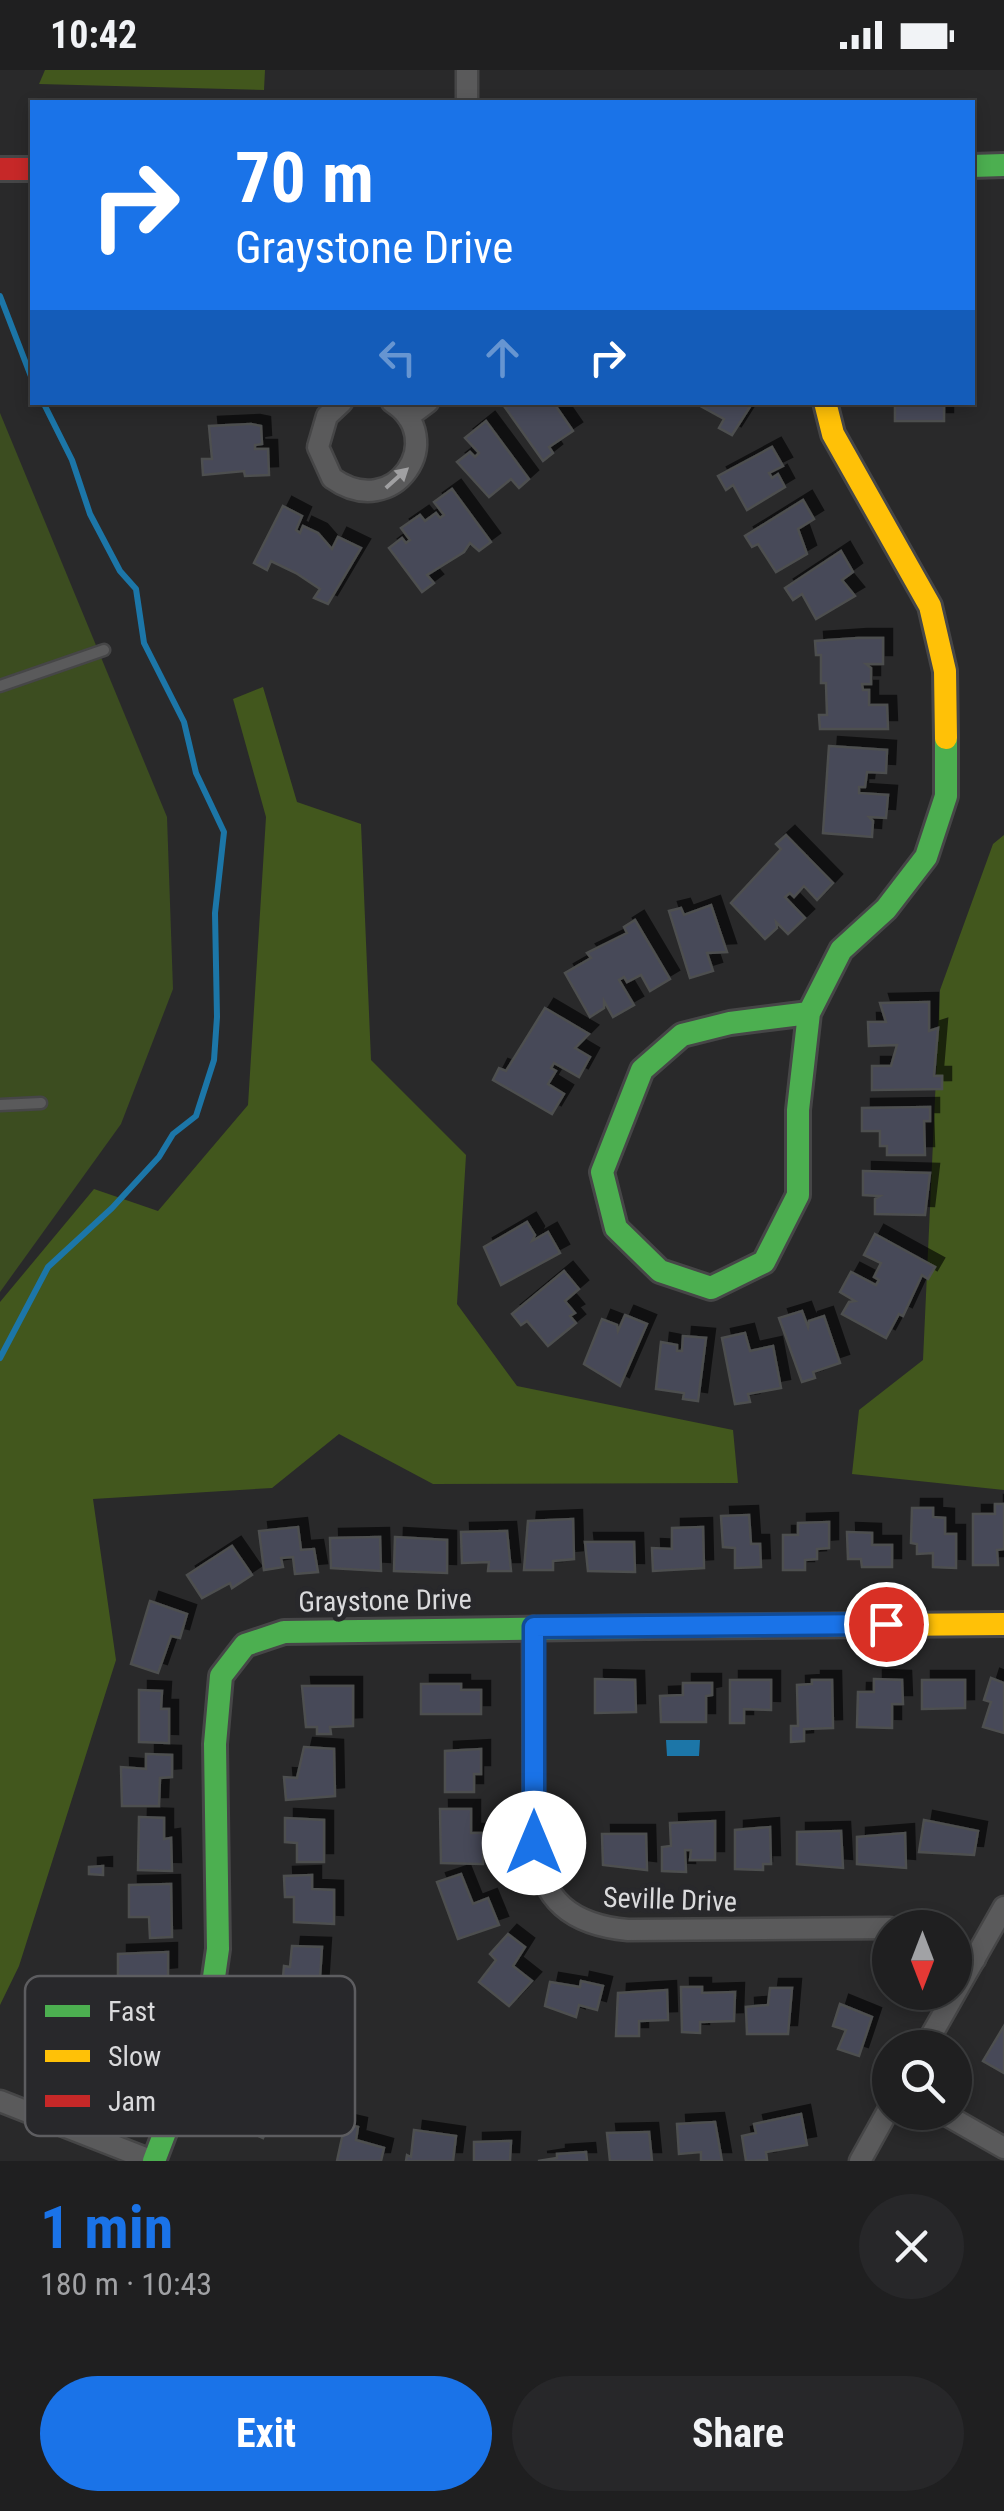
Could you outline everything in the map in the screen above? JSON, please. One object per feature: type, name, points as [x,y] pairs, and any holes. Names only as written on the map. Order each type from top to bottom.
[{"type":"street","points":[[467,70],[467,100]]},
{"type":"street","points":[[975,166],[1004,165]]},
{"type":"street","points":[[0,169],[30,169]]},
{"type":"street","points":[[339,405],[328,416],[318,447],[332,478],[362,492],[379,491],[404,476],[416,447],[408,418],[395,405]]},
{"type":"street","points":[[408,418],[424,405]]},
{"type":"street","points":[[809,1013],[682,1035],[642,1070],[602,1172],[616,1228],[660,1271],[711,1288],[764,1262],[798,1195],[798,1110],[809,1013],[841,950],[886,909],[926,856],[946,796],[945,671],[930,606],[833,434],[826,405]]},
{"type":"street","name":"Graystone Drive","points":[[214,1976],[218,1949],[216,1744],[221,1676],[245,1645],[284,1632],[1004,1624]]},
{"type":"street","name":"Seville Drive","points":[[534,1627],[534,1843],[537,1868],[557,1903],[596,1928],[872,1928]]},
{"type":"street","points":[[934,2030],[1004,1907]]},
{"type":"street","points":[[0,2102],[25,2112]]},
{"type":"street","points":[[860,2161],[877,2130]]},
{"type":"street","points":[[972,2130],[1004,2148]]},
{"type":"street","points":[[89,2136],[154,2161]]},
{"type":"street","name":"Graystone Drive","points":[[154,2161],[164,2136]]},
{"type":"lane","points":[[0,686],[104,650]]},
{"type":"lane","points":[[0,1104],[40,1103]]},
{"type":"green space","points":[[45,70],[265,70],[264,90],[39,84]]},
{"type":"green space","points":[[0,413],[167,817],[173,989],[121,1124],[0,1292]]},
{"type":"green space","points":[[263,687],[297,802],[361,824],[371,1060],[466,1155],[457,1304],[517,1386],[733,1430],[738,1483],[433,1484],[339,1434],[272,1488],[93,1499],[116,1660],[19,1966],[0,2005],[0,1302],[94,1189],[158,1211],[248,1105],[266,817],[233,699]]},
{"type":"green space","points":[[1004,835],[1004,1490],[852,1474],[859,1410],[923,1360],[940,990],[993,844]]},
{"type":"water","points":[[666,1740],[700,1740],[699,1756],[667,1756]]},
{"type":"building","points":[[555,405],[573,431],[549,447],[553,453],[543,461],[504,406]]},
{"type":"building","points":[[698,405],[751,405],[732,435],[719,428],[724,419]]},
{"type":"building","points":[[895,405],[944,405],[944,421],[895,421]]},
{"type":"building","points":[[486,421],[529,479],[519,488],[511,479],[489,497],[457,462],[470,452],[475,457],[479,453],[465,438]]},
{"type":"building","points":[[209,426],[261,426],[262,444],[255,445],[255,449],[268,449],[269,475],[245,476],[244,471],[203,475],[202,459],[212,459]]},
{"type":"building","points":[[772,447],[783,466],[769,473],[772,478],[778,474],[785,487],[747,510],[733,485],[726,490],[718,476]]},
{"type":"building","points":[[452,489],[491,542],[479,551],[470,543],[464,552],[427,575],[434,583],[422,592],[389,548],[402,538],[406,543],[410,540],[401,528],[420,515],[425,521],[436,513],[440,518],[444,515],[434,502]]},
{"type":"building","points":[[803,500],[814,519],[798,529],[807,554],[776,572],[758,544],[752,547],[745,536]]},
{"type":"building","points":[[283,506],[302,516],[296,530],[300,533],[303,526],[318,533],[332,549],[338,537],[361,548],[328,604],[314,598],[320,589],[296,573],[271,561],[267,570],[254,563]]},
{"type":"building","points":[[841,551],[853,572],[842,580],[855,596],[816,619],[802,594],[793,600],[785,588]]},
{"type":"building","points":[[883,638],[883,664],[866,664],[871,668],[871,684],[862,684],[863,690],[869,690],[869,705],[887,705],[888,729],[820,729],[819,715],[827,715],[826,683],[821,683],[821,655],[816,655],[815,641]]},
{"type":"building","points":[[829,746],[887,750],[886,773],[867,772],[865,787],[859,787],[859,793],[888,795],[886,818],[869,817],[873,821],[872,837],[823,833]]},
{"type":"building","points":[[786,835],[833,883],[817,900],[804,886],[794,897],[790,893],[785,897],[805,918],[788,934],[776,922],[777,928],[765,939],[731,903],[781,849],[776,844]]},
{"type":"building","points":[[711,905],[727,952],[707,953],[713,971],[690,978],[669,911],[681,908],[684,915]]},
{"type":"building","points":[[635,920],[670,979],[650,991],[641,975],[627,982],[624,977],[619,980],[634,1005],[613,1017],[604,1001],[604,1008],[590,1017],[565,973],[591,958],[587,953],[627,933],[624,927]]},
{"type":"building","points":[[929,1002],[929,1031],[938,1028],[934,1076],[942,1076],[942,1089],[872,1090],[872,1066],[891,1066],[897,1045],[869,1046],[868,1022],[886,1022],[880,1003]]},
{"type":"building","points":[[545,1008],[589,1034],[575,1048],[590,1057],[579,1077],[554,1063],[551,1068],[556,1071],[548,1084],[564,1094],[552,1114],[493,1080],[499,1068],[506,1071]]},
{"type":"building","points":[[930,1107],[930,1121],[924,1121],[925,1155],[887,1155],[887,1146],[880,1146],[880,1131],[862,1131],[862,1108]]},
{"type":"building","points":[[863,1171],[930,1173],[925,1215],[875,1214],[875,1199],[880,1196],[863,1195]]},
{"type":"building","points":[[527,1222],[535,1235],[532,1241],[548,1232],[560,1253],[501,1285],[484,1247]]},
{"type":"building","points":[[875,1234],[935,1267],[928,1279],[922,1275],[903,1316],[899,1314],[886,1338],[842,1314],[849,1302],[855,1301],[840,1292],[851,1272],[876,1285],[879,1280],[874,1277],[881,1263],[864,1255]]},
{"type":"building","points":[[564,1271],[579,1289],[565,1301],[575,1313],[570,1316],[576,1323],[548,1346],[527,1321],[521,1325],[512,1314]]},
{"type":"building","points":[[802,1311],[808,1327],[809,1321],[824,1316],[840,1363],[813,1372],[815,1378],[802,1382],[779,1318]]},
{"type":"building","points":[[625,1315],[647,1324],[620,1386],[584,1364],[602,1319],[617,1325],[618,1331]]},
{"type":"building","points":[[745,1333],[750,1351],[773,1346],[781,1388],[748,1394],[750,1402],[735,1404],[722,1338]]},
{"type":"building","points":[[683,1336],[706,1338],[698,1401],[683,1399],[684,1393],[656,1389],[661,1342],[677,1345],[677,1351],[682,1351]]},
{"type":"building","points":[[995,1504],[1004,1504],[1004,1549],[997,1550],[998,1565],[973,1565],[973,1514],[995,1514]]},
{"type":"building","points":[[912,1508],[933,1508],[933,1517],[945,1518],[945,1534],[956,1534],[956,1568],[933,1567],[933,1553],[917,1554],[917,1544],[911,1543]]},
{"type":"building","points":[[749,1515],[751,1544],[760,1544],[761,1567],[735,1568],[735,1548],[723,1547],[721,1516]]},
{"type":"building","points":[[573,1519],[574,1559],[553,1561],[553,1570],[524,1570],[528,1521]]},
{"type":"building","points":[[829,1522],[829,1548],[817,1549],[817,1559],[805,1560],[805,1570],[783,1570],[783,1535],[798,1535],[798,1523]]},
{"type":"building","points":[[298,1527],[301,1550],[314,1549],[318,1572],[295,1574],[293,1557],[281,1558],[283,1567],[264,1570],[259,1531]]},
{"type":"building","points":[[703,1527],[704,1568],[653,1571],[652,1548],[672,1549],[672,1528]]},
{"type":"building","points":[[507,1531],[511,1571],[488,1571],[489,1562],[462,1563],[461,1532]]},
{"type":"building","points":[[847,1532],[872,1533],[872,1545],[892,1545],[892,1567],[862,1567],[861,1559],[848,1559]]},
{"type":"building","points":[[380,1537],[381,1571],[331,1568],[330,1538]]},
{"type":"building","points":[[395,1537],[447,1540],[447,1573],[394,1571]]},
{"type":"building","points":[[585,1542],[634,1542],[635,1572],[588,1571]]},
{"type":"building","points":[[232,1546],[252,1575],[232,1588],[230,1583],[202,1598],[187,1575]]},
{"type":"building","points":[[150,1601],[187,1614],[180,1638],[171,1636],[158,1673],[131,1664]]},
{"type":"building","points":[[991,1678],[1004,1683],[1004,1733],[983,1727],[991,1702],[984,1700]]},
{"type":"building","points":[[595,1679],[635,1680],[636,1712],[595,1713]]},
{"type":"building","points":[[874,1679],[902,1680],[903,1704],[892,1704],[892,1728],[857,1727],[858,1692],[874,1692]]},
{"type":"building","points":[[730,1680],[771,1680],[771,1710],[744,1709],[744,1723],[730,1723]]},
{"type":"building","points":[[812,1680],[832,1680],[833,1728],[804,1729],[804,1741],[791,1742],[791,1726],[798,1726],[797,1685],[812,1684]]},
{"type":"building","points":[[922,1680],[965,1680],[965,1708],[922,1709]]},
{"type":"building","points":[[683,1683],[712,1683],[712,1695],[706,1696],[706,1722],[661,1722],[660,1696],[683,1695]]},
{"type":"building","points":[[421,1684],[461,1684],[461,1690],[481,1690],[481,1714],[421,1714]]},
{"type":"building","points":[[302,1686],[353,1686],[353,1726],[330,1727],[331,1734],[317,1734],[317,1727],[306,1727]]},
{"type":"building","points":[[139,1690],[162,1691],[161,1709],[169,1709],[169,1743],[139,1742]]},
{"type":"building","points":[[304,1747],[334,1749],[335,1796],[286,1800],[284,1777],[297,1778]]},
{"type":"building","points":[[481,1749],[481,1774],[474,1774],[474,1792],[445,1792],[445,1751]]},
{"type":"building","points":[[146,1754],[172,1755],[172,1777],[160,1778],[159,1806],[122,1806],[121,1767],[146,1769]]},
{"type":"building","points":[[440,1809],[471,1809],[471,1833],[483,1833],[483,1864],[441,1863]]},
{"type":"building","points":[[139,1817],[164,1818],[164,1839],[171,1838],[172,1871],[138,1870]]},
{"type":"building","points":[[285,1818],[324,1820],[324,1862],[297,1862],[297,1843],[285,1842]]},
{"type":"building","points":[[924,1820],[978,1831],[974,1855],[919,1852]]},
{"type":"building","points":[[715,1821],[715,1860],[690,1860],[691,1850],[685,1850],[686,1872],[662,1871],[662,1847],[671,1846],[670,1823]]},
{"type":"building","points":[[770,1827],[771,1864],[763,1864],[763,1870],[735,1869],[735,1830]]},
{"type":"building","points":[[841,1831],[843,1868],[797,1864],[797,1832]]},
{"type":"building","points":[[905,1833],[906,1868],[857,1864],[857,1837]]},
{"type":"building","points":[[602,1834],[646,1834],[647,1870],[603,1865]]},
{"type":"building","points":[[103,1866],[103,1875],[89,1874],[89,1867]]},
{"type":"building","points":[[461,1874],[473,1904],[488,1898],[499,1925],[458,1939],[437,1882]]},
{"type":"building","points":[[312,1875],[312,1889],[334,1890],[334,1924],[294,1922],[294,1897],[285,1897],[284,1876]]},
{"type":"building","points":[[171,1884],[172,1937],[150,1938],[149,1917],[129,1917],[129,1885]]},
{"type":"building","points":[[508,1934],[525,1947],[513,1966],[532,1981],[509,2006],[479,1982],[496,1960],[490,1954]]},
{"type":"building","points":[[292,1946],[322,1947],[320,1976],[283,1976],[284,1966],[290,1967]]},
{"type":"building","points":[[168,1952],[168,1976],[118,1976],[118,1954]]},
{"type":"building","points":[[581,1981],[603,1986],[597,2010],[579,2005],[576,2017],[545,2006],[550,1982],[580,1987]]},
{"type":"building","points":[[681,1987],[702,1987],[702,1993],[735,1992],[734,2021],[700,2022],[700,2033],[682,2032]]},
{"type":"building","points":[[770,1988],[792,1988],[788,2034],[747,2034],[746,2007],[768,2005]]},
{"type":"building","points":[[667,1990],[668,2020],[639,2021],[639,2036],[616,2036],[618,1993]]},
{"type":"building","points":[[840,2004],[872,2017],[859,2056],[838,2049],[846,2030],[833,2026]]},
{"type":"building","points":[[1004,2026],[1004,2073],[983,2061]]},
{"type":"building","points":[[801,2114],[807,2145],[766,2152],[767,2160],[746,2161],[742,2136],[756,2133],[754,2124]]},
{"type":"building","points":[[715,2122],[722,2161],[701,2161],[701,2152],[679,2154],[677,2124]]},
{"type":"building","points":[[355,2126],[356,2140],[384,2148],[381,2161],[337,2161],[342,2136],[355,2136]]},
{"type":"building","points":[[414,2130],[456,2136],[453,2161],[406,2161],[407,2155],[411,2157]]},
{"type":"building","points":[[649,2132],[652,2161],[610,2161],[607,2133]]},
{"type":"building","points":[[511,2141],[510,2161],[474,2161],[474,2142]]},
{"type":"building","points":[[586,2152],[587,2161],[538,2161],[557,2158],[557,2154]]},
{"type":"waterway","points":[[0,296],[30,374]]},
{"type":"waterway","points":[[0,1358],[48,1267],[112,1208],[159,1157],[173,1134],[196,1116],[214,1060],[217,1017],[215,913],[224,832],[196,773],[184,722],[144,643],[136,589],[120,571],[90,514],[72,460],[44,405]]},
{"type":"traffic: fast","points":[[975,166],[1004,165]]},
{"type":"traffic: fast","points":[[809,1013],[730,1023],[682,1035],[642,1070],[602,1172],[616,1228],[660,1271],[711,1288],[764,1262],[798,1195],[798,1110],[809,1013],[841,950],[886,909],[926,857],[946,796],[946,738]]},
{"type":"traffic: fast","points":[[214,1976],[218,1949],[215,1744],[221,1676],[245,1645],[284,1632],[647,1627]]},
{"type":"traffic: fast","points":[[154,2161],[164,2136]]},
{"type":"traffic: slow","points":[[826,405],[833,434],[930,606],[945,671],[946,738]]},
{"type":"traffic: slow","points":[[647,1627],[1004,1624]]},
{"type":"traffic: jam","points":[[0,169],[30,169]]},
{"type":"route","points":[[534,1843],[534,1627],[886,1624]]}]
